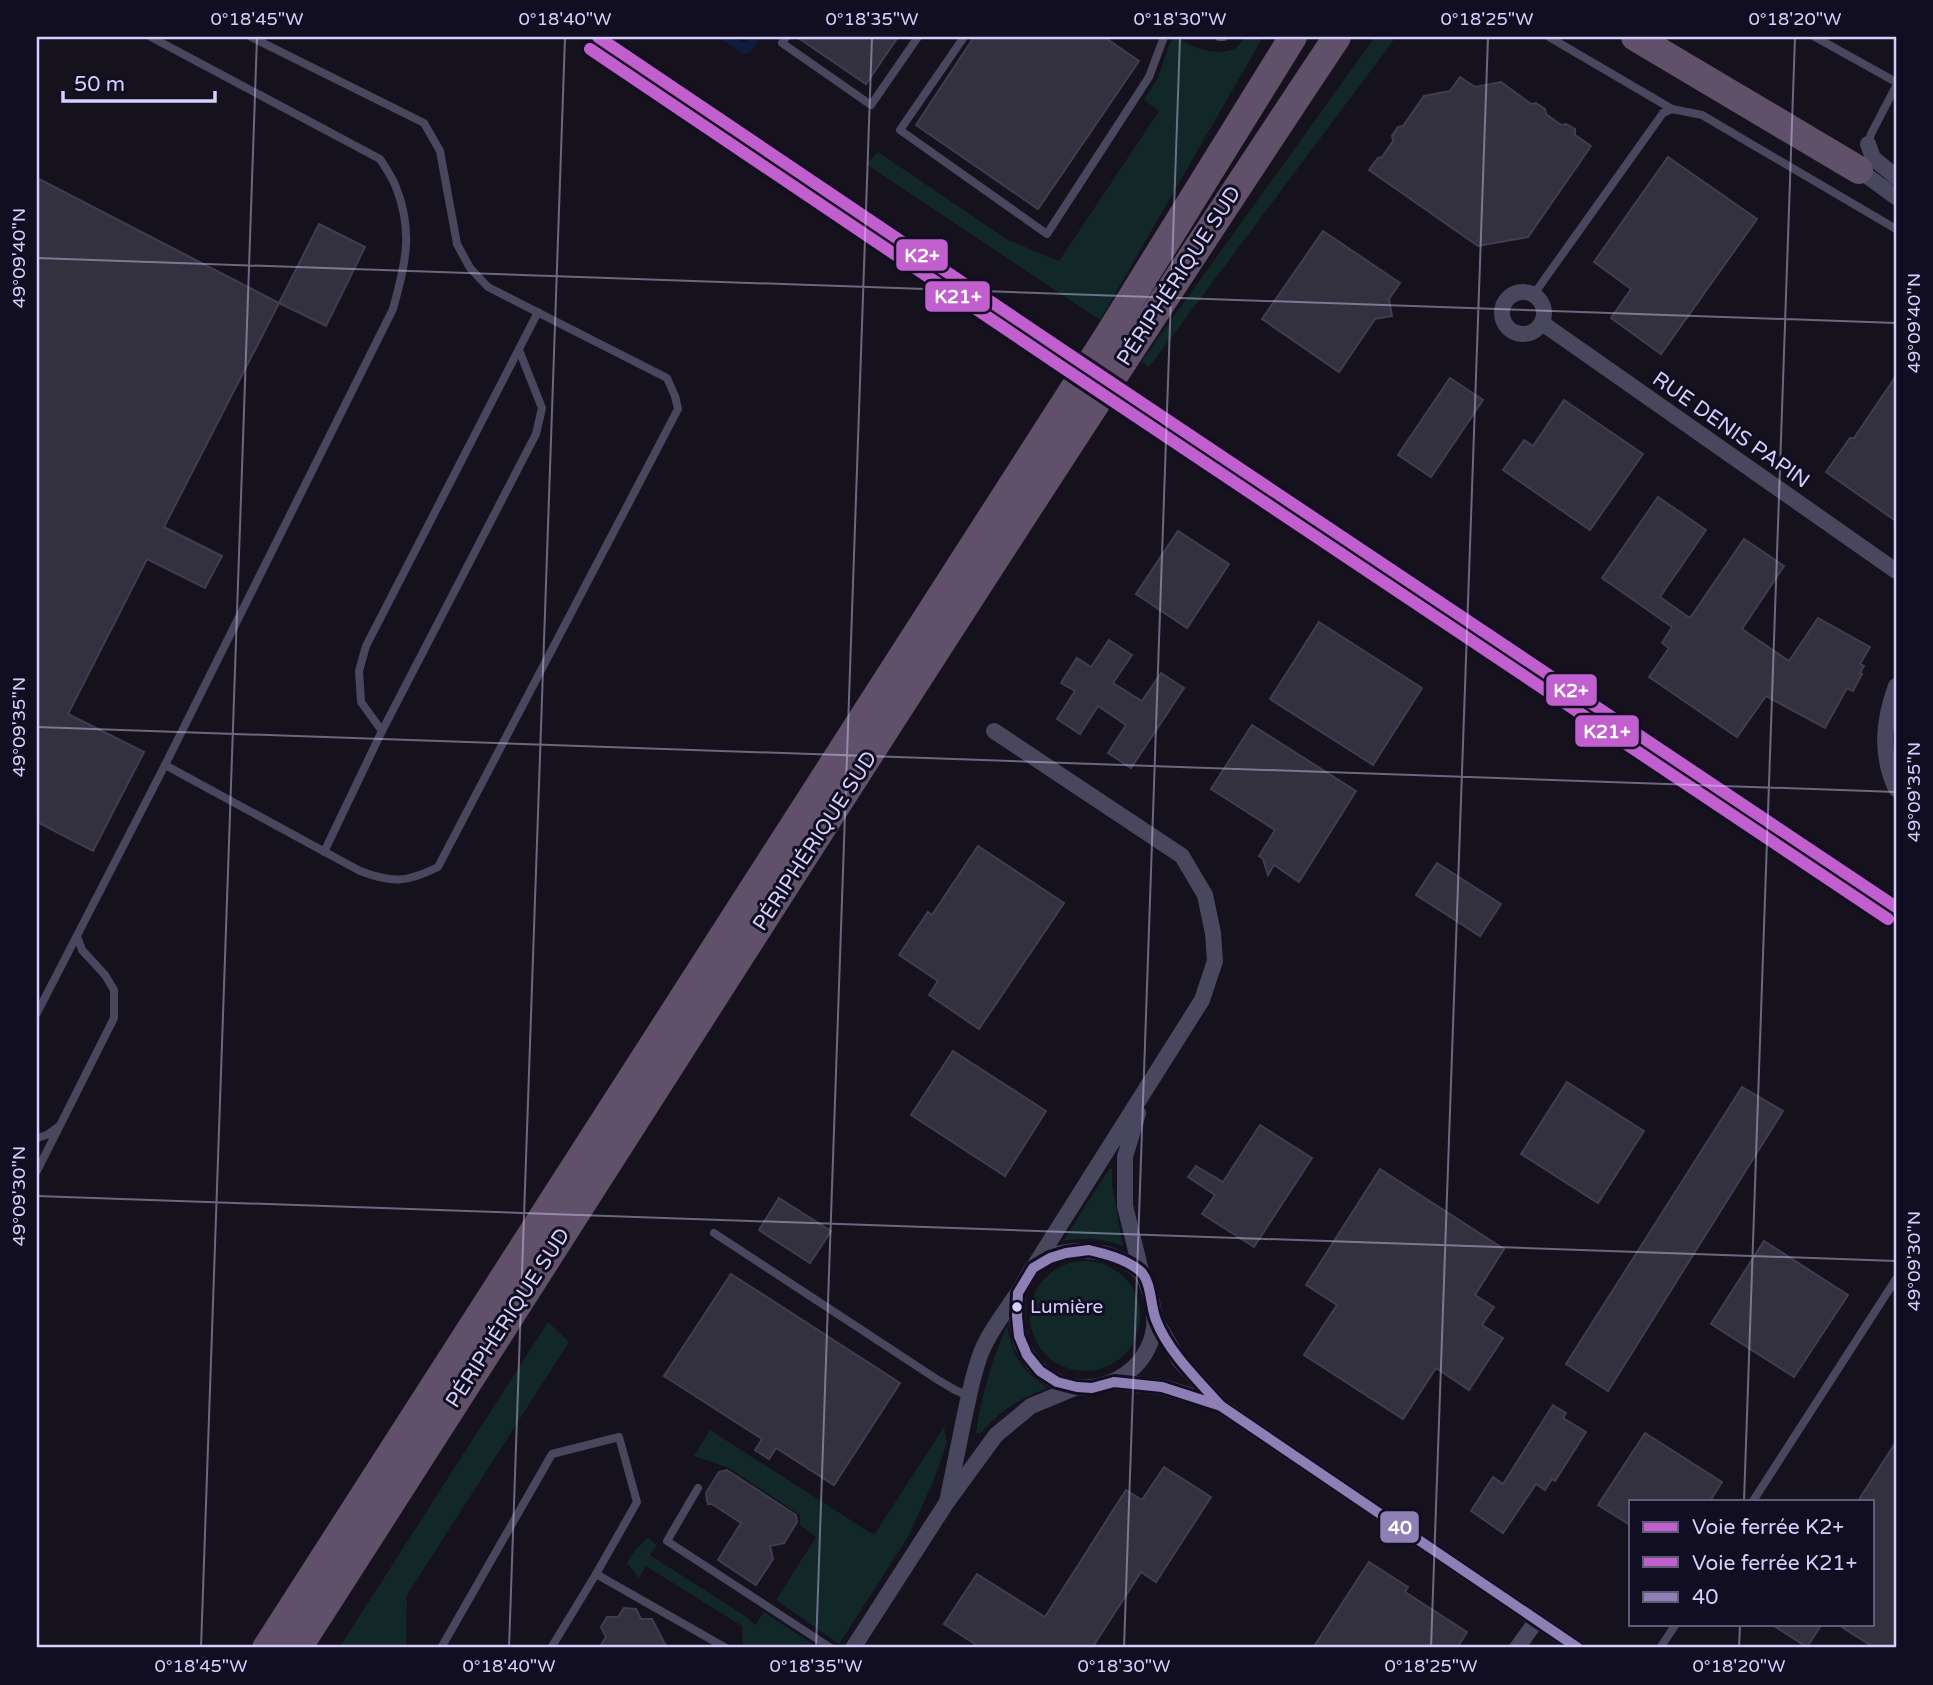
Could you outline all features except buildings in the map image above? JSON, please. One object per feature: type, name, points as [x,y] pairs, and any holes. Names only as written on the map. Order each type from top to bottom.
[{"type":"highway","name":"PÉRIPHÉRIQUE SUD","points":[[266,1648],[1109,334],[1293,37]]},
{"type":"highway","name":"PÉRIPHÉRIQUE SUD","points":[[298,1648],[1077,434],[1337,37]]},
{"type":"highway","points":[[1635,37],[1864,157]]},
{"type":"street","points":[[1864,157],[1873,158],[1896,177]]},
{"type":"street","points":[[1864,157],[1896,197]]},
{"type":"street","points":[[1517,292],[1534,295],[1544,307],[1542,323],[1530,333],[1514,332],[1503,320],[1504,304],[1509,296],[1517,292]]},
{"type":"street","name":"RUE DENIS PAPIN","points":[[1542,323],[1896,571]]},
{"type":"street","points":[[1896,686],[1885,729],[1887,765],[1896,789]]},
{"type":"street","points":[[947,1502],[969,1396],[983,1349],[999,1318],[1018,1293],[1202,1000],[1215,961],[1213,933],[1205,895],[1182,856],[994,731]]},
{"type":"street","points":[[1143,1094],[1125,1157],[1125,1206],[1156,1321],[1179,1360],[1221,1405],[1578,1648]]},
{"type":"street","points":[[1033,1268],[1050,1258],[1089,1250],[1112,1255],[1141,1271]]},
{"type":"street","points":[[1018,1293],[1019,1336],[1027,1355],[1040,1371],[1057,1382],[1077,1387],[1092,1388],[1125,1376],[1139,1363],[1149,1346],[1156,1321]]},
{"type":"street","points":[[1115,1381],[1162,1387],[1221,1405]]},
{"type":"street","points":[[853,1648],[947,1502],[996,1435],[1031,1406],[1077,1387]]},
{"type":"street","points":[[1517,1648],[1537,1620]]},
{"type":"lane","points":[[37,1013],[165,765],[393,309],[405,264],[407,227],[396,187],[380,159],[150,37]]},
{"type":"lane","points":[[165,765],[360,871],[382,879],[400,880],[421,876],[438,867],[678,410],[667,378],[488,287],[470,268],[457,244],[440,151],[424,123],[251,37]]},
{"type":"lane","points":[[786,37],[782,43],[871,105],[918,37]]},
{"type":"lane","points":[[964,37],[900,130],[1047,234],[1149,78],[1164,37]]},
{"type":"lane","points":[[1219,37],[1224,37]]},
{"type":"lane","points":[[1549,37],[1672,109],[1702,115],[1896,229]]},
{"type":"lane","points":[[1815,37],[1896,84],[1871,134],[1864,157]]},
{"type":"lane","points":[[1534,295],[1662,113],[1672,109]]},
{"type":"lane","points":[[382,731],[361,702],[359,671],[366,646],[538,312]]},
{"type":"lane","points":[[324,852],[382,731],[536,434],[541,408],[519,350]]},
{"type":"lane","points":[[37,1171],[114,1018],[114,990],[106,975],[82,950],[77,936]]},
{"type":"lane","points":[[37,1138],[47,1135],[60,1125]]},
{"type":"lane","points":[[714,1233],[947,1385],[969,1396]]},
{"type":"lane","points":[[1754,1500],[1896,1279]]},
{"type":"lane","points":[[441,1648],[552,1454],[619,1437],[637,1502],[551,1648]]},
{"type":"lane","points":[[698,1488],[667,1541],[831,1648]]},
{"type":"lane","points":[[596,1574],[726,1648]]},
{"type":"lane","points":[[1660,1648],[1674,1626]]},
{"type":"green space","points":[[1174,37],[1199,48],[1217,52],[1234,49],[1246,37],[1263,37],[1100,320],[866,164],[878,152],[1008,240],[1059,261],[1159,111],[1144,100],[1158,78]]},
{"type":"green space","points":[[1375,37],[1396,37],[1149,367],[1141,362]]},
{"type":"green space","points":[[1109,1169],[1112,1169],[1112,1185],[1123,1246],[1093,1239],[1063,1241]]},
{"type":"green space","points":[[1085,1261],[1106,1265],[1124,1277],[1136,1295],[1140,1316],[1136,1337],[1124,1355],[1106,1367],[1085,1371],[1064,1367],[1046,1355],[1034,1337],[1030,1316],[1034,1295],[1046,1277],[1064,1265]]},
{"type":"green space","points":[[548,1322],[569,1342],[407,1595],[406,1648],[339,1648]]},
{"type":"green space","points":[[1007,1325],[1012,1346],[1020,1362],[1048,1388],[1011,1406],[980,1434],[976,1433],[988,1378]]},
{"type":"green space","points":[[944,1427],[947,1443],[908,1537],[839,1644],[776,1600],[816,1537],[800,1525],[800,1515],[729,1468],[694,1456],[710,1430],[874,1535]]},
{"type":"green space","points":[[648,1538],[657,1545],[650,1555],[755,1625],[764,1612],[818,1648],[743,1648],[742,1626],[646,1566],[639,1578],[627,1563],[636,1549]]},
{"type":"water","points":[[718,37],[734,37],[744,43],[751,37],[761,37],[751,52],[744,54]]},
{"type":"rail line","name":"K2+","points":[[598,37],[1896,907]]},
{"type":"rail line","name":"K21+","points":[[590,49],[1888,919]]},
{"type":"transit line","name":"40","points":[[1089,1250],[1122,1260],[1143,1274],[1161,1332],[1185,1366],[1221,1406],[1162,1387],[1114,1382],[1092,1388],[1077,1387],[1057,1382],[1040,1371],[1027,1355],[1019,1336],[1018,1293],[1033,1268],[1050,1258],[1089,1250]]},
{"type":"transit line","name":"40","points":[[1221,1406],[1578,1648]]},
{"type":"place","name":"Lumière","points":[[1017,1307]]}]
